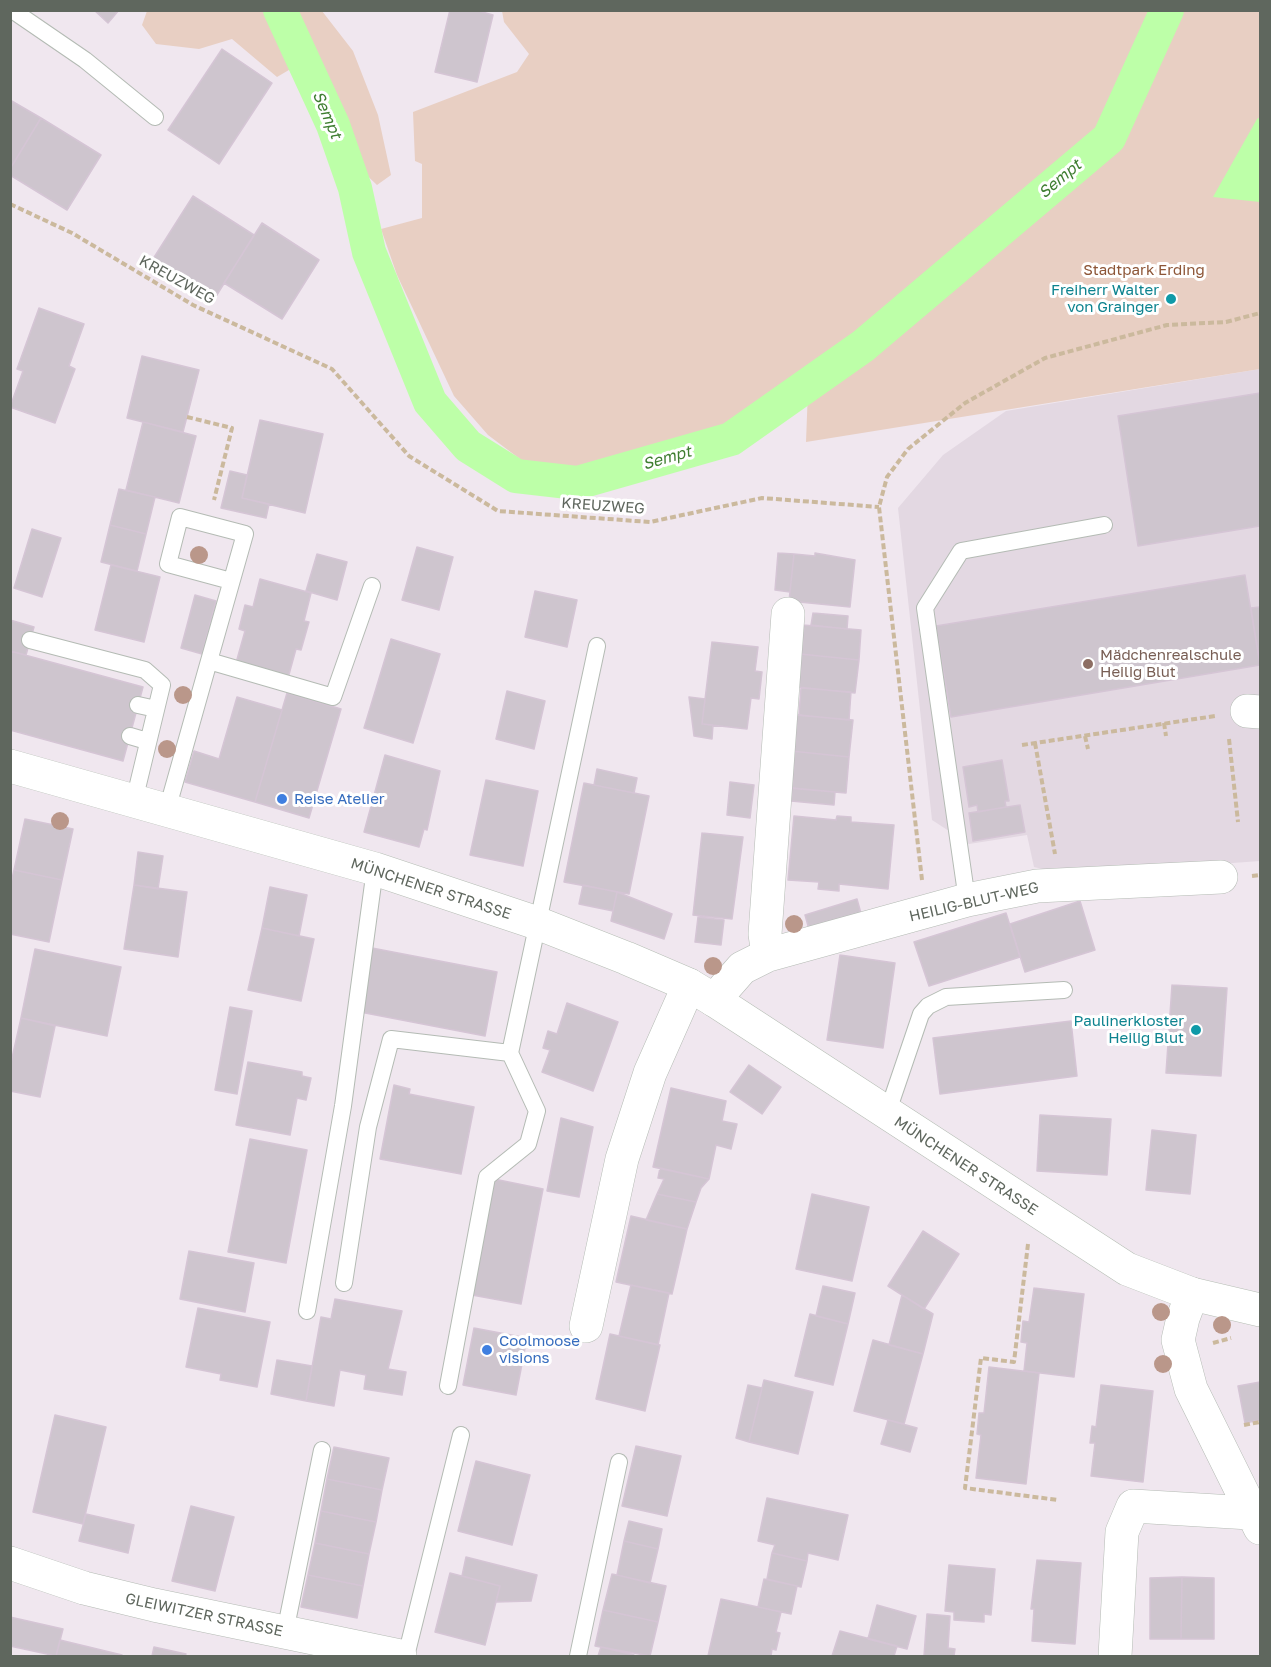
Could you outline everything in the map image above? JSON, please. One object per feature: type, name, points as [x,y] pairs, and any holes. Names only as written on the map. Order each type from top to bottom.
[{"type":"street","points":[[768,955],[765,934],[788,614]]},
{"type":"street","name":"MÜNCHENER STRASSE","points":[[10,766],[375,870],[537,923],[702,993],[1127,1269],[1192,1294],[1260,1310]]},
{"type":"street","name":"HEILIG-BLUT-WEG","points":[[702,993],[768,955],[967,900],[1036,886],[1221,877]]},
{"type":"street","points":[[586,1326],[622,1159],[650,1073],[702,993]]},
{"type":"street","points":[[1192,1294],[1178,1340],[1191,1389],[1255,1521]]},
{"type":"street","points":[[1115,1656],[1122,1532],[1133,1506],[1255,1521]]},
{"type":"street","name":"GLEIWITZER STRASSE","points":[[10,1563],[84,1588],[395,1656]]},
{"type":"lane","points":[[12,10],[85,60],[155,117]]},
{"type":"lane","points":[[167,810],[209,661],[244,534],[180,517],[168,564],[231,581]]},
{"type":"lane","points":[[967,900],[925,609],[961,551],[1104,525]]},
{"type":"lane","points":[[209,661],[333,697],[372,586]]},
{"type":"lane","points":[[30,640],[145,670],[162,685],[134,801]]},
{"type":"lane","points":[[448,1386],[488,1177],[528,1144],[537,1112],[510,1053],[597,646]]},
{"type":"lane","points":[[138,705],[156,709]]},
{"type":"lane","points":[[130,736],[147,741]]},
{"type":"lane","points":[[307,1311],[343,1106],[375,870]]},
{"type":"lane","points":[[887,1114],[921,1014],[928,1006],[946,997],[1064,990]]},
{"type":"lane","points":[[344,1282],[368,1127],[391,1039],[510,1053]]},
{"type":"lane","points":[[395,1656],[461,1435]]},
{"type":"lane","points":[[285,1632],[322,1450]]},
{"type":"lane","points":[[578,1656],[619,1462]]},
{"type":"path","name":"KREUZWEG","points":[[10,204],[72,233],[193,305],[332,369],[409,456],[498,511],[650,522],[762,498],[879,507]]},
{"type":"path","points":[[926,912],[879,507],[887,477],[908,449],[965,403],[1045,358],[1167,325],[1226,322],[1260,313]]},
{"type":"path","points":[[187,417],[232,428],[208,524]]},
{"type":"path","points":[[1022,745],[1245,713],[1238,822]]},
{"type":"path","points":[[1164,723],[1166,736]]},
{"type":"path","points":[[1085,736],[1088,749]]},
{"type":"path","points":[[1035,743],[1056,856]]},
{"type":"path","points":[[1029,1240],[1014,1362],[981,1358],[965,1488],[1058,1500]]},
{"type":"shaded area","points":[[1260,117],[1260,202],[1213,197],[1257,119]]},
{"type":"shaded area","name":"Mädchenrealschule Heilig Blut","points":[[1260,369],[1260,861],[1068,875],[1034,867],[1027,835],[969,844],[932,820],[898,508],[943,455],[1006,411]]},
{"type":"green space","points":[[147,11],[322,11],[353,51],[378,115],[391,175],[377,185],[357,166],[311,57],[277,77],[232,39],[199,49],[156,44],[142,25]]},
{"type":"green space","name":"Stadtpark Erding","points":[[502,11],[1260,11],[1260,369],[806,442],[808,389],[783,414],[741,423],[727,434],[659,457],[580,472],[524,462],[488,435],[454,396],[397,275],[381,229],[422,218],[422,164],[415,161],[413,112],[517,72],[529,54],[504,22]]},
{"type":"building","points":[[94,10],[119,10],[108,23]]},
{"type":"building","points":[[450,10],[475,10],[493,15],[477,82],[435,72]]},
{"type":"building","points":[[222,49],[272,83],[219,164],[168,130]]},
{"type":"building","points":[[10,100],[41,118],[10,169]]},
{"type":"building","points":[[41,118],[101,155],[67,210],[10,175],[10,169]]},
{"type":"building","points":[[193,196],[254,235],[215,298],[153,259]]},
{"type":"building","points":[[262,223],[319,260],[282,319],[224,283]]},
{"type":"building","points":[[39,308],[84,324],[69,366],[75,369],[55,423],[10,407],[23,371],[17,369]]},
{"type":"building","points":[[142,356],[199,370],[183,432],[127,418]]},
{"type":"building","points":[[1260,393],[1260,526],[1138,546],[1118,416]]},
{"type":"building","points":[[260,420],[323,434],[305,513],[242,498]]},
{"type":"building","points":[[143,422],[196,436],[179,503],[126,490]]},
{"type":"building","points":[[230,471],[247,475],[242,498],[269,504],[266,518],[221,508]]},
{"type":"building","points":[[119,489],[155,497],[146,534],[110,525]]},
{"type":"building","points":[[110,525],[146,534],[137,571],[101,562]]},
{"type":"building","points":[[32,529],[61,538],[42,597],[14,588]]},
{"type":"building","points":[[417,547],[453,557],[439,610],[402,600]]},
{"type":"building","points":[[778,553],[794,554],[790,592],[775,590]]},
{"type":"building","points":[[815,553],[855,560],[850,607],[789,601],[794,554],[815,556]]},
{"type":"building","points":[[317,554],[347,562],[337,600],[306,591]]},
{"type":"building","points":[[111,565],[160,577],[144,642],[95,630]]},
{"type":"building","points":[[1245,575],[1260,665],[951,717],[936,626]]},
{"type":"building","points":[[260,579],[311,593],[304,621],[309,622],[301,650],[296,649],[288,678],[236,663],[245,631],[239,629],[245,605],[253,607]]},
{"type":"building","points":[[535,591],[577,600],[567,647],[525,637]]},
{"type":"building","points":[[195,595],[216,601],[202,654],[181,648]]},
{"type":"building","points":[[1260,607],[1260,658],[1259,658],[1251,608]]},
{"type":"building","points":[[813,613],[848,616],[847,629],[811,625]]},
{"type":"building","points":[[10,620],[34,627],[26,655],[10,651]]},
{"type":"building","points":[[803,625],[861,630],[859,660],[800,654]]},
{"type":"building","points":[[391,639],[440,654],[413,743],[364,728]]},
{"type":"building","points":[[712,642],[758,647],[755,671],[762,672],[759,699],[751,698],[747,729],[702,724]]},
{"type":"building","points":[[10,651],[143,687],[123,761],[10,730]]},
{"type":"building","points":[[800,654],[859,660],[855,693],[797,687]]},
{"type":"building","points":[[801,688],[851,692],[849,720],[799,715]]},
{"type":"building","points":[[507,691],[545,701],[534,749],[496,739]]},
{"type":"building","points":[[287,693],[341,709],[309,818],[255,802]]},
{"type":"building","points":[[237,697],[282,710],[255,802],[185,782],[194,751],[219,759]]},
{"type":"building","points":[[689,697],[705,699],[702,724],[713,725],[712,739],[694,736]]},
{"type":"building","points":[[795,715],[853,720],[849,757],[791,751]]},
{"type":"building","points":[[791,751],[849,757],[846,793],[788,788]]},
{"type":"building","points":[[385,755],[440,771],[427,830],[424,829],[419,847],[364,832]]},
{"type":"building","points":[[1002,760],[1009,801],[1005,801],[1006,807],[978,812],[977,805],[969,807],[963,767]]},
{"type":"building","points":[[597,769],[637,778],[634,793],[594,785]]},
{"type":"building","points":[[486,780],[538,791],[523,866],[470,855]]},
{"type":"building","points":[[730,782],[754,785],[750,818],[727,815]]},
{"type":"building","points":[[584,783],[649,796],[629,894],[564,882]]},
{"type":"building","points":[[792,788],[835,792],[834,805],[791,801]]},
{"type":"building","points":[[1020,805],[1025,832],[973,841],[969,813]]},
{"type":"building","points":[[794,816],[836,820],[837,816],[851,817],[851,822],[894,825],[888,889],[839,884],[839,891],[818,889],[819,882],[788,880]]},
{"type":"building","points":[[25,819],[73,829],[62,880],[14,870]]},
{"type":"building","points":[[702,833],[743,837],[732,919],[693,915]]},
{"type":"building","points":[[138,852],[163,856],[158,889],[134,885]]},
{"type":"building","points":[[14,870],[62,880],[49,942],[10,934],[10,887]]},
{"type":"building","points":[[134,885],[187,892],[178,957],[124,949]]},
{"type":"building","points":[[583,885],[617,892],[613,911],[579,904]]},
{"type":"building","points":[[270,887],[307,895],[299,936],[262,928]]},
{"type":"building","points":[[617,892],[672,914],[664,939],[611,921]]},
{"type":"building","points":[[857,899],[862,917],[810,933],[805,915]]},
{"type":"building","points":[[1080,901],[1095,950],[1025,972],[1010,924]]},
{"type":"building","points":[[1006,913],[1020,957],[929,986],[914,942]]},
{"type":"building","points":[[698,917],[724,920],[721,945],[695,942]]},
{"type":"building","points":[[262,928],[314,939],[301,1001],[248,990]]},
{"type":"building","points":[[372,948],[497,972],[485,1036],[360,1012]]},
{"type":"building","points":[[35,949],[121,967],[107,1036],[21,1018]]},
{"type":"building","points":[[840,955],[895,963],[883,1048],[827,1040]]},
{"type":"building","name":"Paulinerkloster Heilig Blut","points":[[1172,985],[1227,988],[1221,1076],[1166,1073]]},
{"type":"building","points":[[567,1003],[618,1022],[593,1091],[542,1072],[550,1050],[543,1048],[548,1031],[557,1034]]},
{"type":"building","points":[[230,1007],[252,1011],[237,1094],[215,1090]]},
{"type":"building","points":[[21,1018],[55,1026],[40,1097],[10,1091],[10,1067]]},
{"type":"building","points":[[1071,1021],[1077,1076],[940,1094],[933,1038]]},
{"type":"building","points":[[248,1062],[302,1072],[302,1076],[311,1078],[306,1100],[297,1098],[290,1135],[236,1125]]},
{"type":"building","points":[[749,1065],[781,1087],[762,1114],[730,1092]]},
{"type":"building","points":[[394,1085],[410,1089],[409,1094],[474,1107],[461,1174],[380,1159]]},
{"type":"building","points":[[671,1088],[726,1101],[722,1121],[737,1124],[731,1149],[716,1145],[709,1179],[653,1167]]},
{"type":"building","points":[[1040,1115],[1111,1119],[1107,1175],[1037,1171]]},
{"type":"building","points":[[561,1118],[593,1127],[579,1197],[547,1191]]},
{"type":"building","points":[[1152,1130],[1196,1135],[1190,1194],[1146,1190]]},
{"type":"building","points":[[250,1139],[307,1150],[286,1263],[228,1252]]},
{"type":"building","points":[[660,1168],[709,1179],[701,1188],[696,1202],[657,1194],[664,1179],[658,1178]]},
{"type":"building","points":[[494,1179],[543,1189],[521,1304],[472,1295]]},
{"type":"building","points":[[657,1194],[696,1202],[687,1229],[646,1220]]},
{"type":"building","points":[[812,1194],[869,1207],[852,1281],[796,1269]]},
{"type":"building","points":[[631,1216],[687,1229],[672,1294],[616,1282]]},
{"type":"building","points":[[923,1231],[959,1254],[924,1309],[888,1286]]},
{"type":"building","points":[[189,1251],[254,1263],[245,1312],[180,1299]]},
{"type":"building","points":[[631,1285],[669,1293],[658,1345],[619,1336]]},
{"type":"building","points":[[823,1286],[855,1293],[848,1324],[816,1316]]},
{"type":"building","points":[[1034,1288],[1084,1294],[1074,1377],[1024,1371],[1027,1343],[1021,1342],[1023,1321],[1029,1322]]},
{"type":"building","points":[[902,1295],[933,1314],[923,1354],[889,1345]]},
{"type":"building","points":[[335,1299],[402,1311],[388,1369],[406,1372],[402,1395],[364,1389],[366,1375],[340,1370],[334,1406],[306,1401],[321,1317],[331,1319]]},
{"type":"building","points":[[198,1308],[270,1322],[257,1387],[220,1380],[221,1374],[186,1367]]},
{"type":"building","points":[[810,1314],[848,1324],[833,1385],[795,1376]]},
{"type":"building","points":[[474,1328],[527,1338],[516,1395],[463,1385]]},
{"type":"building","points":[[610,1334],[660,1345],[645,1411],[596,1399]]},
{"type":"building","points":[[873,1340],[923,1354],[904,1424],[854,1411]]},
{"type":"building","points":[[277,1360],[312,1366],[306,1401],[271,1394]]},
{"type":"building","points":[[989,1367],[1039,1373],[1026,1484],[976,1478],[981,1435],[977,1434],[979,1413],[984,1413]]},
{"type":"building","points":[[764,1380],[813,1392],[798,1454],[749,1442]]},
{"type":"building","points":[[1260,1382],[1260,1420],[1245,1423],[1238,1386]]},
{"type":"building","points":[[748,1385],[762,1388],[749,1442],[736,1438]]},
{"type":"building","points":[[1101,1385],[1153,1391],[1143,1482],[1091,1476],[1095,1443],[1090,1443],[1092,1426],[1096,1427]]},
{"type":"building","points":[[55,1415],[106,1427],[83,1524],[33,1512]]},
{"type":"building","points":[[888,1420],[917,1428],[910,1452],[881,1444]]},
{"type":"building","points":[[636,1446],[681,1456],[667,1516],[622,1506]]},
{"type":"building","points":[[334,1447],[389,1458],[382,1490],[327,1479]]},
{"type":"building","points":[[476,1461],[530,1475],[512,1545],[458,1531]]},
{"type":"building","points":[[327,1479],[382,1490],[376,1522],[321,1511]]},
{"type":"building","points":[[767,1498],[848,1515],[838,1560],[808,1553],[807,1561],[772,1553],[775,1545],[758,1541]]},
{"type":"building","points":[[191,1506],[234,1517],[215,1591],[172,1581]]},
{"type":"building","points":[[321,1511],[376,1522],[369,1554],[315,1543]]},
{"type":"building","points":[[86,1514],[134,1525],[128,1553],[79,1541]]},
{"type":"building","points":[[629,1521],[662,1529],[658,1549],[624,1541]]},
{"type":"building","points":[[624,1541],[658,1549],[650,1583],[617,1575]]},
{"type":"building","points":[[315,1543],[369,1554],[363,1586],[308,1575]]},
{"type":"building","points":[[772,1553],[807,1561],[801,1587],[767,1579]]},
{"type":"building","points":[[466,1557],[537,1575],[531,1601],[496,1602],[500,1586],[462,1576]]},
{"type":"building","points":[[1037,1560],[1081,1563],[1075,1644],[1032,1641],[1034,1609],[1031,1609]]},
{"type":"building","points":[[949,1565],[995,1569],[991,1615],[984,1614],[984,1622],[954,1620],[954,1612],[945,1611]]},
{"type":"building","points":[[450,1573],[500,1586],[485,1645],[435,1632]]},
{"type":"building","points":[[612,1574],[666,1586],[658,1622],[603,1610]]},
{"type":"building","points":[[308,1575],[363,1586],[357,1618],[301,1607]]},
{"type":"building","points":[[1182,1577],[1214,1578],[1214,1639],[1181,1639]]},
{"type":"building","points":[[1182,1577],[1181,1639],[1150,1639],[1150,1578]]},
{"type":"building","points":[[764,1579],[797,1586],[791,1614],[758,1607]]},
{"type":"building","points":[[721,1599],[781,1612],[776,1632],[780,1633],[776,1650],[772,1649],[771,1656],[708,1656]]},
{"type":"building","points":[[877,1605],[916,1616],[907,1649],[868,1639]]},
{"type":"building","points":[[603,1610],[658,1622],[650,1656],[595,1646]]},
{"type":"building","points":[[927,1614],[950,1616],[948,1648],[955,1649],[954,1656],[924,1656]]},
{"type":"building","points":[[10,1617],[63,1629],[56,1656],[10,1646]]},
{"type":"building","points":[[840,1631],[897,1646],[894,1656],[832,1656]]},
{"type":"building","points":[[60,1640],[122,1655],[122,1656],[56,1656]]},
{"type":"building","points":[[154,1647],[186,1654],[185,1656],[152,1656]]},
{"type":"building","points":[[601,1647],[634,1655],[634,1656],[598,1656]]},
{"type":"waterway","name":"Sempt","points":[[280,10],[333,125],[355,188],[369,252],[430,402],[468,446],[516,476],[577,483],[731,439],[863,346],[1109,138],[1167,10]]},
{"type":"place","name":"Freiherr Walter von Grainger","points":[[1171,299]]},
{"type":"place","name":"Mädchenrealschule Heilig Blut","points":[[1088,664]]},
{"type":"place","name":"Reise Atelier","points":[[282,799]]},
{"type":"place","name":"Paulinerkloster Heilig Blut","points":[[1196,1030]]},
{"type":"place","name":"Coolmoose visions","points":[[487,1350]]}]
